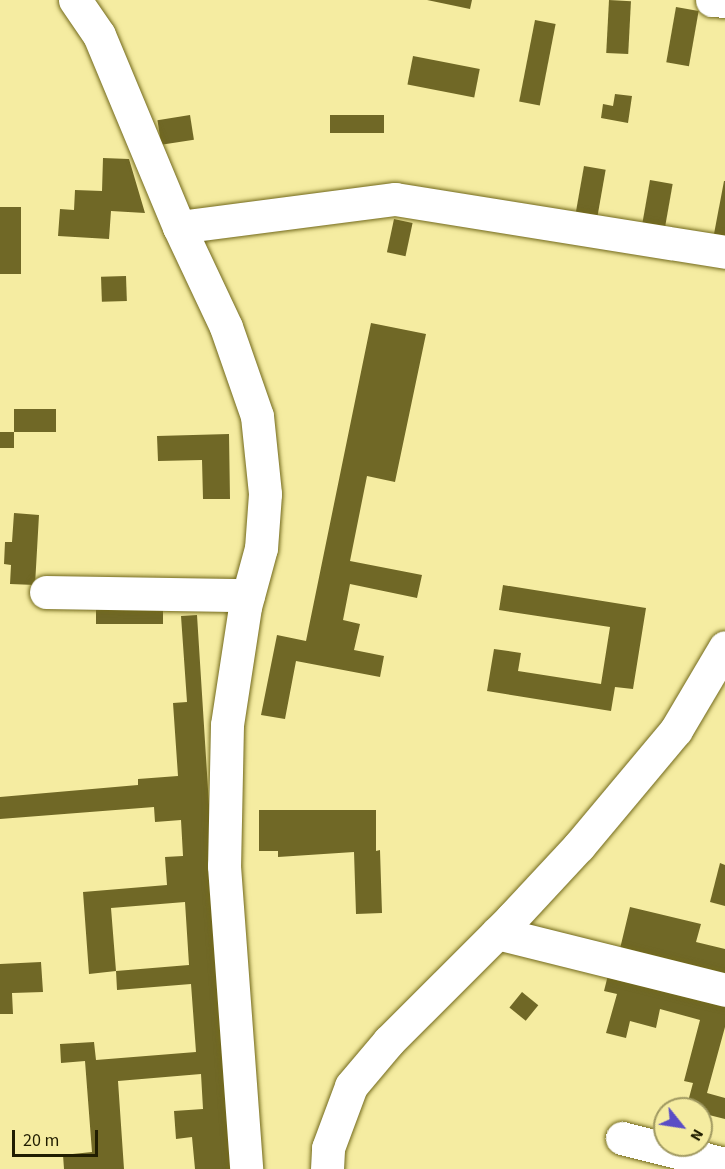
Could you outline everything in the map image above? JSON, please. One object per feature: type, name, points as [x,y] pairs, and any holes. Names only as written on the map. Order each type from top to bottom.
[{"type":"street","points":[[77,0],[99,35],[179,227],[226,327],[257,416],[265,494],[261,548],[248,595],[227,725],[224,866],[246,1169]]},
{"type":"street","points":[[712,0],[725,2]]},
{"type":"street","points":[[179,227],[395,199],[725,252]]},
{"type":"street","points":[[46,592],[248,595]]},
{"type":"street","points":[[327,1169],[328,1148],[351,1086],[389,1041],[497,933],[579,846],[676,730],[725,647]]},
{"type":"street","points":[[497,933],[725,990]]},
{"type":"street","points":[[622,1138],[725,1164]]},
{"type":"building","points":[[427,0],[472,0],[470,9]]},
{"type":"building","points":[[609,0],[631,1],[628,54],[606,53]]},
{"type":"building","points":[[676,7],[699,11],[689,66],[666,62]]},
{"type":"building","points":[[535,20],[556,24],[540,105],[519,101]]},
{"type":"building","points":[[413,56],[480,69],[474,97],[407,84]]},
{"type":"building","points":[[615,94],[632,96],[628,123],[601,118],[603,104],[613,106]]},
{"type":"building","points":[[190,115],[194,140],[161,145],[157,120]]},
{"type":"building","points":[[330,115],[384,115],[384,133],[330,133]]},
{"type":"building","points":[[103,158],[129,159],[145,213],[111,211],[109,239],[58,236],[60,209],[74,210],[75,190],[102,191]]},
{"type":"building","points":[[584,166],[606,170],[597,220],[575,216]]},
{"type":"building","points":[[650,180],[673,184],[664,231],[642,227]]},
{"type":"building","points":[[725,181],[725,236],[714,234]]},
{"type":"building","points":[[0,207],[21,207],[21,274],[0,274]]},
{"type":"building","points":[[394,219],[413,223],[406,256],[387,252]]},
{"type":"building","points":[[126,276],[127,301],[102,302],[101,277]]},
{"type":"building","points":[[371,323],[426,334],[395,482],[367,476],[350,561],[422,575],[417,598],[350,584],[343,620],[360,624],[354,650],[384,656],[380,677],[296,661],[285,719],[261,715],[277,635],[306,641]]},
{"type":"building","points":[[14,409],[56,409],[56,432],[14,432]]},
{"type":"building","points":[[0,432],[14,432],[14,448],[0,448]]},
{"type":"building","points":[[229,434],[230,499],[203,499],[202,460],[158,461],[157,436]]},
{"type":"building","points":[[14,513],[39,515],[35,585],[10,584],[11,565],[4,564],[5,542],[12,542]]},
{"type":"building","points":[[503,585],[646,608],[633,689],[615,687],[611,711],[487,691],[494,649],[521,653],[518,671],[601,684],[610,627],[499,610]]},
{"type":"building","points":[[96,598],[163,598],[163,624],[96,624]]},
{"type":"building","points":[[197,615],[232,1169],[195,1169],[192,1137],[176,1139],[174,1111],[203,1109],[201,1074],[118,1081],[124,1169],[64,1169],[63,1155],[92,1152],[85,1061],[61,1063],[60,1044],[94,1042],[96,1060],[196,1052],[191,984],[117,990],[116,971],[89,974],[83,892],[167,885],[165,857],[183,856],[181,820],[155,822],[154,807],[0,819],[0,797],[138,785],[138,779],[178,776],[173,703],[187,702],[181,616]],"holes":[[[185,902],[189,965],[116,971],[111,908]]]},
{"type":"building","points":[[259,810],[376,810],[376,851],[380,850],[382,913],[356,914],[354,852],[278,857],[278,851],[259,851]]},
{"type":"building","points":[[720,863],[725,865],[725,906],[710,902]]},
{"type":"building","points":[[630,907],[701,924],[696,942],[725,949],[725,983],[618,957]]},
{"type":"building","points":[[41,962],[43,992],[12,993],[13,1014],[0,1014],[0,964]]},
{"type":"building","points":[[610,967],[725,997],[725,1027],[707,1093],[725,1098],[725,1119],[713,1116],[713,1097],[689,1097],[693,1083],[684,1081],[700,1020],[660,1009],[656,1028],[630,1021],[626,1038],[606,1033],[617,994],[604,991]]},
{"type":"building","points":[[522,992],[538,1005],[526,1021],[509,1008]]}]
